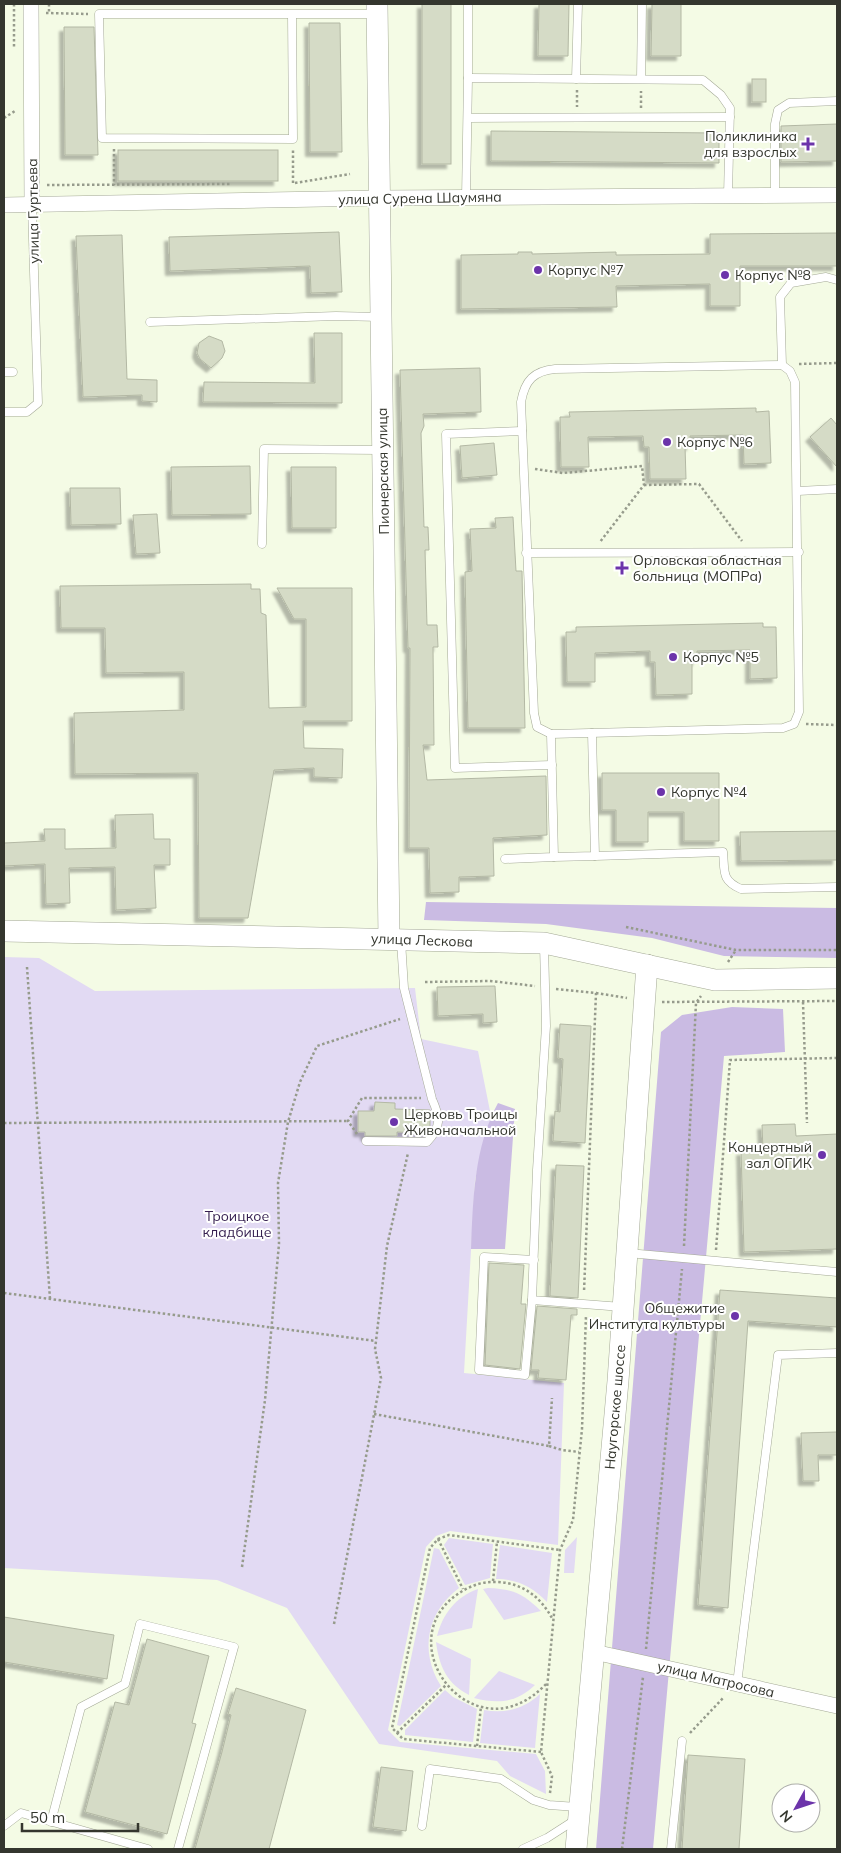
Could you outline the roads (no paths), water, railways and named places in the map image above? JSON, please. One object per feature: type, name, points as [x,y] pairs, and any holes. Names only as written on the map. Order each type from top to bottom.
[{"type":"main road","name":"Пионерская улица","points":[[377,9],[382,450],[395,939]]},
{"type":"main road","name":"улица Лескова","points":[[4,931],[544,943],[715,980],[837,978]]},
{"type":"main road","name":"Наугорское шоссе","points":[[576,1849],[624,1308],[647,965]]},
{"type":"street","name":"улица Гуртьева","points":[[31,8],[32,205]]},
{"type":"street","name":"улица Сурена Шаумяна","points":[[4,205],[379,198],[837,195]]},
{"type":"street","name":"улица Матросова","points":[[594,1652],[837,1706]]},
{"type":"lane","points":[[466,198],[468,4]]},
{"type":"lane","points":[[576,79],[578,4]]},
{"type":"lane","points":[[641,79],[642,4]]},
{"type":"lane","points":[[292,14],[293,139],[102,138],[99,14],[292,14],[377,9]]},
{"type":"lane","points":[[468,78],[703,80],[721,95],[730,108],[728,196]]},
{"type":"lane","points":[[775,195],[775,124],[778,110],[789,103],[837,101]]},
{"type":"lane","points":[[468,118],[730,117]]},
{"type":"lane","name":"улица Гуртьева","points":[[4,412],[27,412],[38,403],[32,205]]},
{"type":"lane","points":[[782,364],[780,297],[791,283],[826,277],[837,280]]},
{"type":"lane","points":[[150,322],[336,316],[381,317]]},
{"type":"lane","points":[[782,364],[790,371],[795,382],[799,552],[799,712],[794,724],[783,728],[551,734],[537,727],[534,714],[526,554],[521,402],[523,389],[530,378],[542,370],[782,364]]},
{"type":"lane","points":[[4,372],[13,372]]},
{"type":"lane","points":[[522,431],[446,434],[455,768],[552,765]]},
{"type":"lane","points":[[262,544],[264,449],[382,450]]},
{"type":"lane","points":[[798,491],[837,489]]},
{"type":"lane","points":[[526,554],[799,552]]},
{"type":"lane","points":[[592,732],[595,856]]},
{"type":"lane","points":[[551,734],[554,857]]},
{"type":"lane","points":[[505,859],[723,852],[725,877],[729,884],[741,888],[837,887]]},
{"type":"lane","points":[[366,1141],[427,1142],[436,1132],[439,1115],[432,1099],[404,988],[395,939]]},
{"type":"lane","points":[[534,1260],[484,1257],[479,1370],[525,1375],[532,1300],[546,1026],[544,943]]},
{"type":"lane","points":[[628,1253],[837,1272]]},
{"type":"lane","points":[[532,1300],[624,1308]]},
{"type":"lane","points":[[737,1684],[778,1355],[837,1353]]},
{"type":"lane","points":[[51,1822],[81,1707],[125,1684],[140,1624],[234,1647],[178,1849]]},
{"type":"lane","points":[[671,1849],[682,1741]]},
{"type":"lane","points":[[422,1826],[430,1769],[502,1778],[533,1800],[579,1812]]},
{"type":"lane","points":[[523,1849],[547,1838],[579,1812]]},
{"type":"lane","points":[[4,1826],[21,1814],[148,1849]]},
{"type":"place","name":"Поликлиника для взрослых","points":[[808,144]]},
{"type":"place","name":"Корпус №7","points":[[538,270]]},
{"type":"place","name":"Корпус №8","points":[[725,275]]},
{"type":"place","name":"Корпус №6","points":[[667,442]]},
{"type":"place","name":"Орловская областная больница (МОПРа)","points":[[622,568]]},
{"type":"place","name":"Корпус №5","points":[[673,657]]},
{"type":"place","name":"Корпус №4","points":[[661,792]]},
{"type":"place","name":"Церковь Троицы Живоначальной","points":[[394,1122]]},
{"type":"place","name":"Концертный зал ОГИК","points":[[822,1155]]},
{"type":"place","name":"Общежитие Института культуры","points":[[735,1316]]},
{"type":"park label","name":"Троицкое кладбище","points":[[237,1224]]}]
